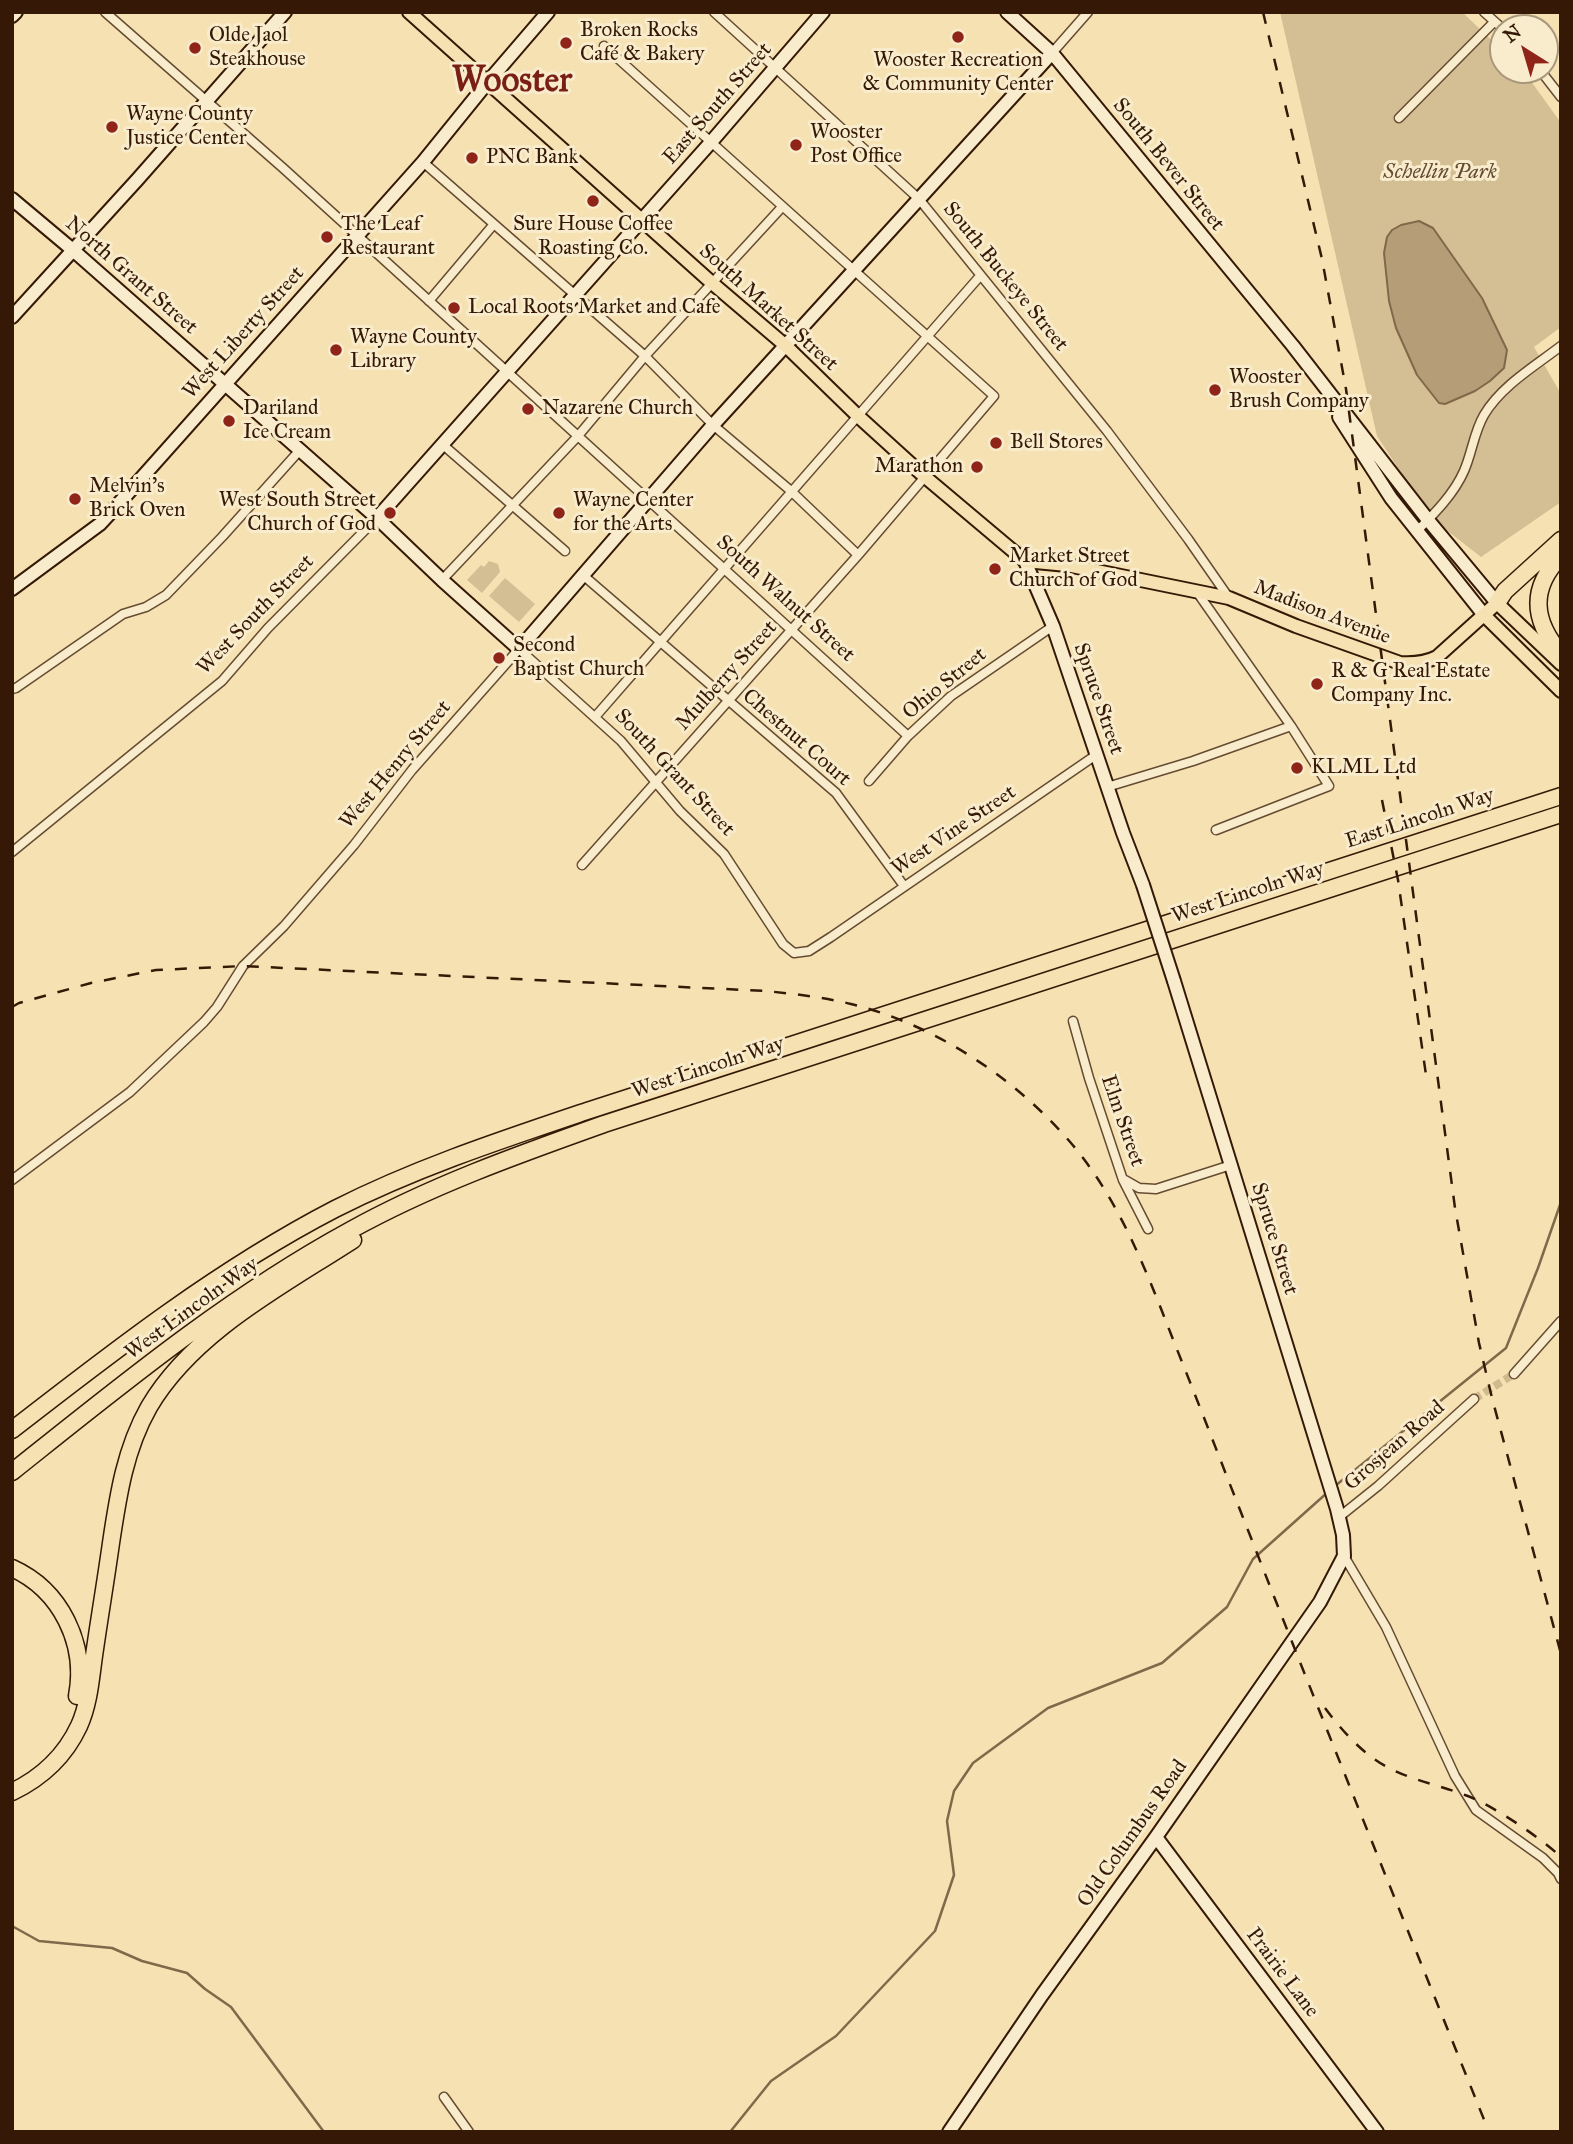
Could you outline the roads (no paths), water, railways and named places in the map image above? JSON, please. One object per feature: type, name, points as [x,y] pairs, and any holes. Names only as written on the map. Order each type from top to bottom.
[{"type":"highway","points":[[1497,603],[1504,590],[1561,540]]},
{"type":"highway","points":[[1497,603],[1511,598],[1561,555]]},
{"type":"highway","points":[[1561,555],[1542,583],[1537,604],[1544,629],[1561,654]]},
{"type":"highway","points":[[1291,883],[1384,845],[1561,787]]},
{"type":"highway","name":"East Lincoln Way","points":[[1291,883],[1561,796]]},
{"type":"highway","name":"East Lincoln Way","points":[[1484,839],[1561,814]]},
{"type":"highway","name":"West Lincoln Way","points":[[12,1472],[112,1392],[285,1268],[390,1210],[453,1180],[604,1124],[1484,839]]},
{"type":"highway","name":"West Lincoln Way","points":[[12,1430],[196,1292],[258,1253],[337,1209],[436,1163],[575,1115],[1291,883]]},
{"type":"highway","points":[[12,1792],[24,1787],[50,1767],[70,1744],[80,1725],[89,1689],[123,1471],[138,1428],[163,1385],[184,1361],[213,1336],[257,1302],[314,1265],[391,1218],[521,1154]]},
{"type":"highway","points":[[12,1421],[34,1404],[73,1383]]},
{"type":"highway","points":[[12,1568],[36,1582],[60,1609],[77,1647],[80,1679],[74,1711],[61,1739],[37,1765],[12,1781]]},
{"type":"main road","points":[[12,317],[74,251],[285,12]]},
{"type":"main road","name":"South Market Street","points":[[409,12],[786,346],[924,476],[1025,561]]},
{"type":"main road","name":"West Liberty Street","points":[[12,589],[100,523],[423,162],[486,83],[548,12]]},
{"type":"main road","name":"East South Street","points":[[641,220],[823,12]]},
{"type":"main road","name":"South Bever Street","points":[[1007,12],[1052,53],[1293,346],[1428,520],[1497,603]]},
{"type":"main road","name":"West Henry Street","points":[[519,649],[713,425],[1052,53]]},
{"type":"main road","name":"North Grant Street","points":[[12,199],[225,383]]},
{"type":"main road","name":"West South Street","points":[[377,518],[641,220]]},
{"type":"main road","name":"South Bever Street","points":[[1293,346],[1391,498],[1484,615]]},
{"type":"main road","name":"South Grant Street","points":[[225,383],[519,649]]},
{"type":"main road","name":"Madison Avenue","points":[[1025,561],[1067,565],[1229,598],[1296,626],[1400,663],[1428,661],[1437,657],[1497,603]]},
{"type":"main road","name":"Spruce Street","points":[[1025,561],[1053,625],[1174,981],[1321,1455],[1343,1535],[1344,1556]]},
{"type":"main road","points":[[1497,603],[1561,664]]},
{"type":"main road","points":[[1484,615],[1561,691]]},
{"type":"main road","name":"Old Columbus Road","points":[[949,2132],[1042,1995],[1320,1602],[1344,1556]]},
{"type":"main road","name":"Prairie Lane","points":[[1156,1837],[1377,2132]]},
{"type":"street","name":"South Walnut Street","points":[[105,12],[283,168],[908,736]]},
{"type":"street","name":"South Buckeye Street","points":[[714,12],[919,200],[1107,431],[1229,598]]},
{"type":"street","points":[[1052,53],[1088,12]]},
{"type":"street","points":[[1399,118],[1489,27]]},
{"type":"street","points":[[604,46],[928,336]]},
{"type":"street","points":[[423,162],[645,356],[713,425],[791,491],[858,554]]},
{"type":"street","points":[[442,580],[578,436],[645,356],[782,207]]},
{"type":"street","points":[[429,300],[494,224]]},
{"type":"street","points":[[595,717],[980,276]]},
{"type":"street","name":"Mulberry Street","points":[[582,865],[729,702],[994,396],[928,336]]},
{"type":"street","points":[[1417,531],[1458,482],[1476,432],[1492,403],[1561,346]]},
{"type":"street","points":[[442,444],[565,551]]},
{"type":"street","points":[[12,689],[122,614],[146,607],[166,594],[222,537],[300,450]]},
{"type":"street","name":"West South Street","points":[[12,852],[222,681],[268,628],[377,518]]},
{"type":"street","name":"Chestnut Court","points":[[584,576],[836,793],[904,886]]},
{"type":"street","points":[[1196,592],[1291,726],[1329,786],[1216,830]]},
{"type":"street","name":"Ohio Street","points":[[869,781],[908,736],[951,696],[1053,625]]},
{"type":"street","name":"South Grant Street","points":[[519,649],[621,741],[680,811],[724,855],[783,944],[794,953],[809,951],[831,937]]},
{"type":"street","name":"West Henry Street","points":[[12,1181],[130,1092],[204,1022],[243,967],[284,926],[345,856],[412,770],[519,649]]},
{"type":"street","points":[[1107,788],[1291,726]]},
{"type":"street","name":"West Vine Street","points":[[831,937],[1096,755]]},
{"type":"street","name":"Elm Street","points":[[1073,1021],[1123,1180],[1148,1228]]},
{"type":"street","points":[[1123,1180],[1139,1188],[1156,1189],[1231,1165]]},
{"type":"street","points":[[1514,1374],[1561,1321]]},
{"type":"street","name":"Grosjean Road","points":[[1337,1513],[1378,1486],[1474,1399]]},
{"type":"street","name":"Spruce Street","points":[[1344,1556],[1386,1627],[1455,1776],[1476,1810],[1543,1858],[1561,1879]]},
{"type":"street","points":[[444,2097],[470,2132]]},
{"type":"waterway","points":[[1335,1486],[1506,1348],[1561,1202]]},
{"type":"waterway","points":[[730,2132],[771,2081],[836,2036],[935,1931],[954,1875],[947,1821],[954,1791],[973,1763],[1048,1708],[1162,1663],[1227,1607],[1253,1559],[1328,1492]]},
{"type":"waterway","points":[[12,1926],[39,1941],[112,1948],[142,1961],[187,1973],[231,2007],[324,2132]]},
{"type":"tunnel","points":[[1474,1399],[1514,1374]]},
{"type":"railway","points":[[1263,12],[1322,259],[1346,389],[1455,1208],[1479,1343],[1561,1654]]},
{"type":"railway","points":[[1382,800],[1398,880],[1426,1075]]},
{"type":"railway","points":[[12,1007],[91,983],[156,970],[243,966],[766,991],[830,999],[883,1013],[945,1041],[1003,1079],[1054,1124],[1076,1149],[1108,1195],[1134,1244],[1489,2132]]},
{"type":"railway","points":[[1325,1708],[1355,1743],[1383,1765],[1488,1806],[1529,1831],[1561,1857]]},
{"type":"place","name":"Wooster Recreation & Community Center","points":[[958,37]]},
{"type":"place","name":"Broken Rocks Café & Bakery","points":[[566,43]]},
{"type":"place","name":"Olde Jaol Steakhouse","points":[[195,48]]},
{"type":"place","name":"Wayne County Justice Center","points":[[112,127]]},
{"type":"place","name":"Wooster Post Office","points":[[796,145]]},
{"type":"place","name":"PNC Bank","points":[[472,158]]},
{"type":"place","name":"Sure House Coffee Roasting Co.","points":[[593,201]]},
{"type":"place","name":"The Leaf Restaurant","points":[[327,237]]},
{"type":"place","name":"Local Roots Market and Cafe","points":[[454,308]]},
{"type":"place","name":"Wayne County Library","points":[[336,350]]},
{"type":"place","name":"Wooster Brush Company","points":[[1215,390]]},
{"type":"place","name":"Nazarene Church","points":[[528,409]]},
{"type":"place","name":"Dariland Ice Cream","points":[[229,421]]},
{"type":"place","name":"Bell Stores","points":[[996,443]]},
{"type":"place","name":"Marathon","points":[[977,467]]},
{"type":"place","name":"Melvin's Brick Oven","points":[[75,499]]},
{"type":"place","name":"West South Street Church of God","points":[[390,513]]},
{"type":"place","name":"Wayne Center for the Arts","points":[[559,513]]},
{"type":"place","name":"Market Street Church of God","points":[[995,569]]},
{"type":"place","name":"Second Baptist Church","points":[[499,658]]},
{"type":"place","name":"R & G Real Estate Company Inc.","points":[[1317,684]]},
{"type":"place","name":"KLML Ltd","points":[[1297,768]]},
{"type":"district","name":"Wooster","points":[[512,82]]},
{"type":"park label","name":"Schellin Park","points":[[1440,173]]}]
